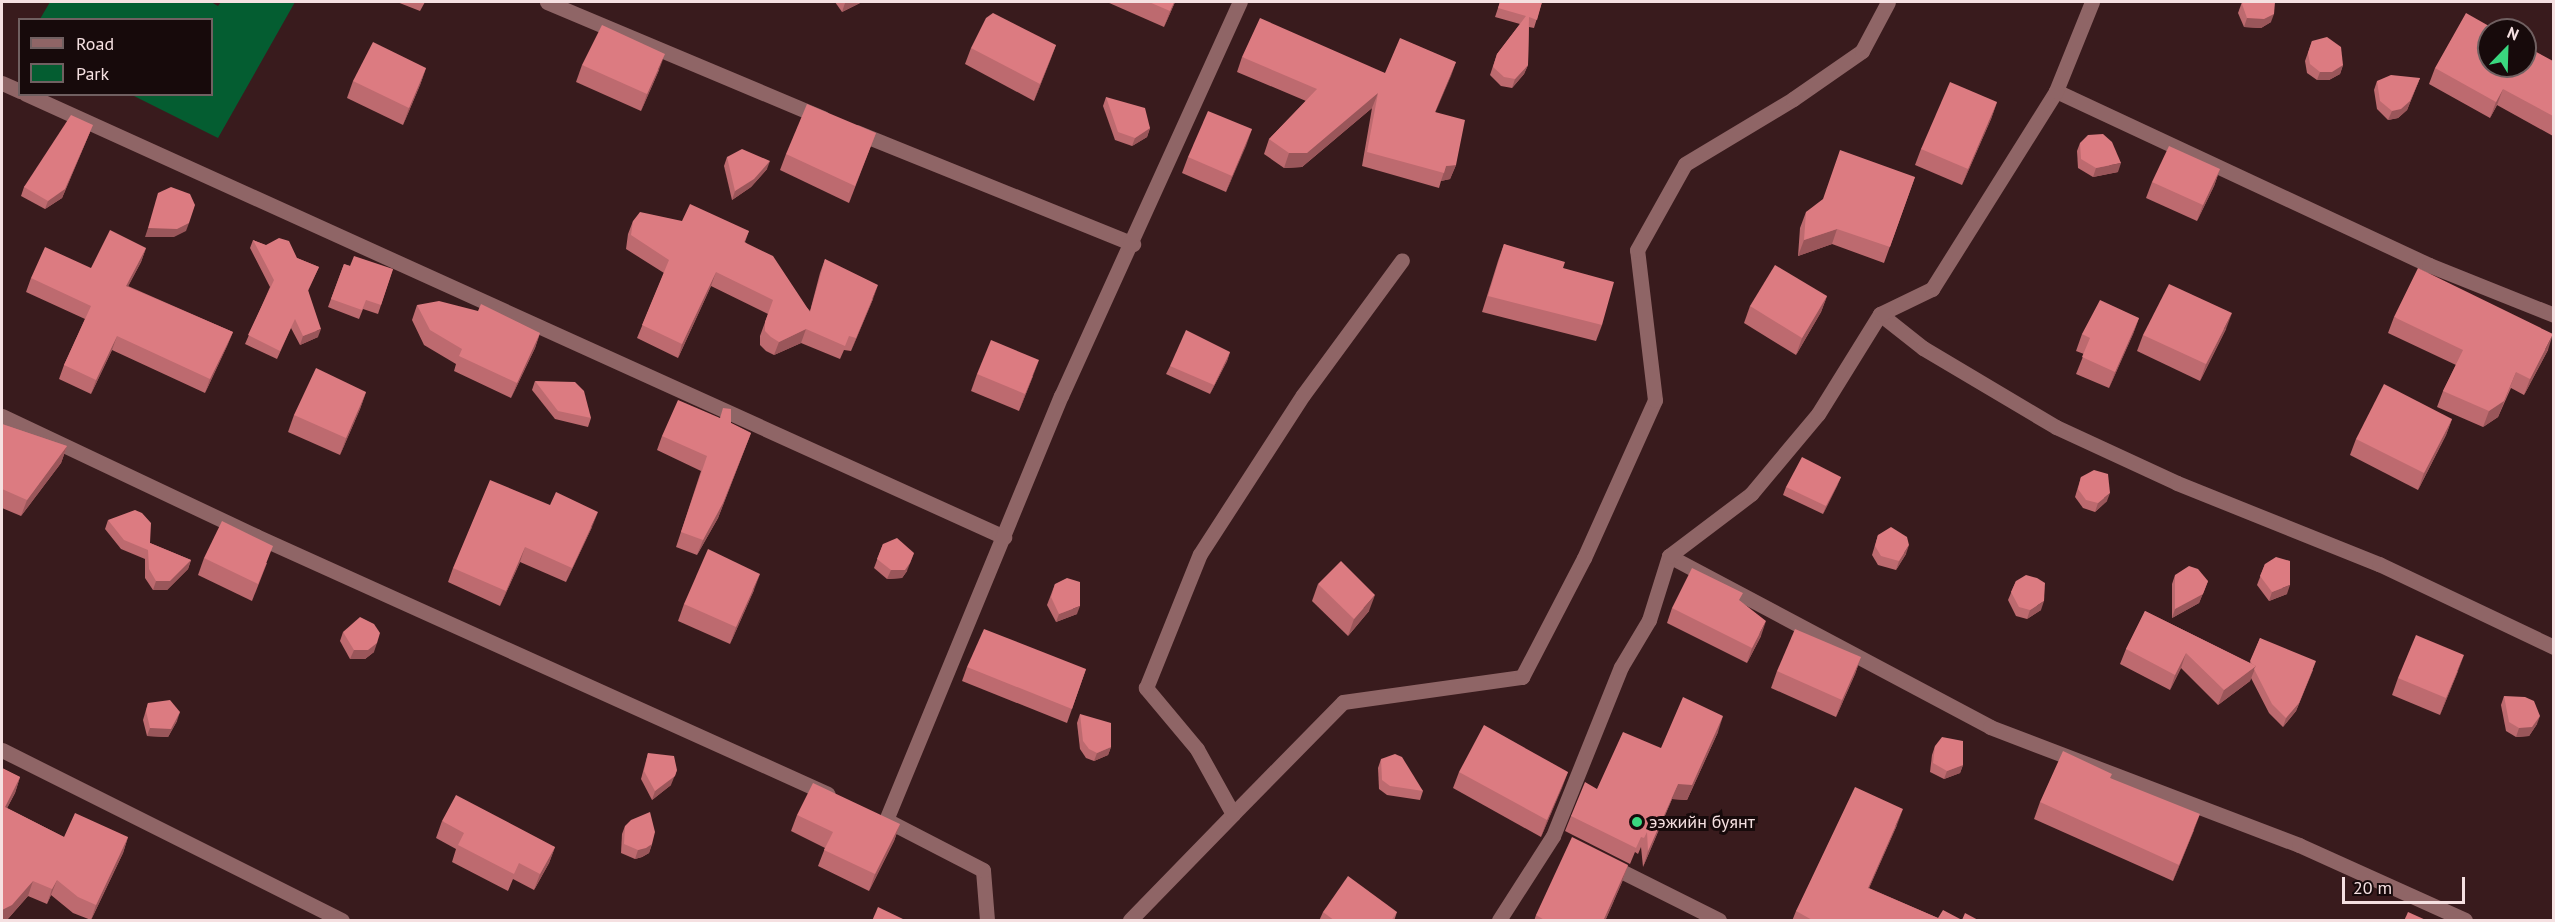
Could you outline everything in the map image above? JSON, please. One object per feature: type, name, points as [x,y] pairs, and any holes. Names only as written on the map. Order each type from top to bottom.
[{"type":"street","points":[[547,2],[1133,244]]},
{"type":"street","points":[[987,921],[983,870],[881,817],[1004,537],[1061,396],[1133,244],[1240,2]]},
{"type":"street","points":[[1130,921],[1343,702],[1522,677],[1584,558],[1655,400],[1637,250],[1685,164],[1793,99],[1862,51],[1888,2]]},
{"type":"street","points":[[1499,921],[1558,839],[1621,667],[1650,620],[1669,556],[1751,494],[1818,414],[1880,314],[1932,289],[2056,91],[2092,2]]},
{"type":"street","points":[[2,83],[18,90]]},
{"type":"street","points":[[2056,91],[2428,265],[2553,315]]},
{"type":"street","points":[[30,96],[1004,537]]},
{"type":"street","points":[[1233,814],[1197,749],[1146,688],[1200,554],[1303,395],[1402,260]]},
{"type":"street","points":[[1880,314],[1923,348],[2056,427],[2177,483],[2379,564],[2553,646]]},
{"type":"street","points":[[2,416],[267,541],[843,801]]},
{"type":"street","points":[[1669,556],[1990,727],[2299,845],[2465,921]]},
{"type":"street","points":[[2,750],[342,921]]},
{"type":"street","points":[[1595,858],[1719,921]]},
{"type":"green space","points":[[50,2],[211,2],[218,6],[221,2],[295,2],[218,138],[134,96],[213,96],[213,18],[41,18]]},
{"type":"building","points":[[1149,2],[1174,2],[1170,11]]},
{"type":"building","points":[[1500,2],[1542,2],[1537,20],[1529,17],[1528,65],[1515,79],[1504,77],[1493,67],[1497,54],[1526,16],[1498,8]]},
{"type":"building","points":[[2243,2],[2275,2],[2274,14],[2264,19],[2247,18]]},
{"type":"building","points":[[993,13],[1056,45],[1040,84],[971,48],[986,18]]},
{"type":"building","points":[[2466,13],[2477,19],[2477,78],[2537,78],[2537,52],[2553,61],[2553,116],[2503,89],[2496,102],[2435,68]]},
{"type":"building","points":[[1260,18],[1385,73],[1400,38],[1456,62],[1435,112],[1465,120],[1456,165],[1446,166],[1444,173],[1367,152],[1378,93],[1307,153],[1289,153],[1269,139],[1317,89],[1242,57]]},
{"type":"building","points":[[602,25],[665,54],[647,94],[582,65]]},
{"type":"building","points":[[2327,37],[2341,47],[2343,65],[2332,72],[2320,72],[2310,64],[2308,53],[2312,41]]},
{"type":"building","points":[[373,42],[426,68],[409,108],[353,81]]},
{"type":"building","points":[[2391,75],[2420,78],[2410,101],[2401,109],[2392,111],[2380,101],[2377,81]]},
{"type":"building","points":[[1950,82],[1997,102],[1968,169],[1921,149]]},
{"type":"building","points":[[1106,97],[1145,108],[1150,128],[1135,138],[1118,132]]},
{"type":"building","points":[[807,104],[876,133],[855,186],[786,154]]},
{"type":"building","points":[[1208,111],[1252,129],[1232,176],[1188,157]]},
{"type":"building","points":[[71,115],[93,125],[65,189],[48,201],[24,187]]},
{"type":"building","points":[[2103,134],[2112,142],[2121,163],[2096,168],[2081,159],[2080,143],[2088,135]]},
{"type":"building","points":[[2169,146],[2220,169],[2203,205],[2152,182]]},
{"type":"building","points":[[742,149],[770,161],[754,179],[735,191],[727,157]]},
{"type":"building","points":[[1840,150],[1915,177],[1890,247],[1837,229],[1804,240],[1806,212],[1823,199]]},
{"type":"building","points":[[171,187],[190,194],[195,205],[189,223],[177,229],[148,228],[158,193]]},
{"type":"building","points":[[690,204],[749,231],[744,242],[773,256],[810,312],[825,259],[878,285],[856,338],[849,336],[845,346],[806,329],[779,342],[765,331],[765,322],[773,300],[716,272],[682,344],[642,325],[669,260],[631,235],[633,221],[640,212],[682,221]]},
{"type":"building","points":[[110,230],[146,248],[126,286],[233,332],[210,379],[117,336],[96,380],[64,365],[91,306],[31,278],[45,247],[91,268]]},
{"type":"building","points":[[279,238],[289,241],[297,258],[319,267],[308,290],[321,329],[303,336],[295,319],[280,351],[248,335],[274,280],[253,240],[266,245]]},
{"type":"building","points":[[1504,244],[1565,262],[1563,268],[1614,282],[1602,325],[1488,296]]},
{"type":"building","points":[[354,256],[393,269],[381,305],[366,300],[362,310],[331,299],[344,264],[350,266]]},
{"type":"building","points":[[1775,265],[1827,296],[1802,338],[1750,306]]},
{"type":"building","points":[[2418,268],[2553,334],[2530,379],[2516,372],[2504,401],[2489,411],[2443,391],[2463,350],[2394,317]]},
{"type":"building","points":[[2169,284],[2232,313],[2206,364],[2143,335]]},
{"type":"building","points":[[2100,300],[2139,318],[2115,372],[2082,357],[2090,338],[2082,334]]},
{"type":"building","points":[[439,301],[478,311],[481,304],[540,333],[517,383],[459,356],[462,349],[430,330],[417,305]]},
{"type":"building","points":[[1186,330],[1230,352],[1214,385],[1170,366]]},
{"type":"building","points":[[991,340],[1039,360],[1025,394],[977,374]]},
{"type":"building","points":[[316,368],[366,392],[346,438],[294,415]]},
{"type":"building","points":[[535,381],[575,382],[584,391],[591,418],[558,411]]},
{"type":"building","points":[[2384,384],[2452,419],[2424,473],[2356,439]]},
{"type":"building","points":[[678,400],[720,418],[723,408],[731,409],[731,423],[751,433],[723,503],[703,540],[681,532],[707,456],[662,436]]},
{"type":"building","points":[[2,424],[67,446],[27,500],[2,489]]},
{"type":"building","points":[[1802,457],[1841,477],[1826,506],[1786,487]]},
{"type":"building","points":[[2094,470],[2108,474],[2110,493],[2098,503],[2086,500],[2078,489],[2081,477]]},
{"type":"building","points":[[490,480],[550,505],[556,492],[598,512],[572,568],[525,547],[506,591],[453,568]]},
{"type":"building","points":[[135,510],[142,513],[151,523],[150,543],[191,560],[170,581],[156,581],[149,569],[148,550],[124,540],[108,520]]},
{"type":"building","points":[[222,521],[273,546],[258,584],[204,558]]},
{"type":"building","points":[[1891,527],[1907,537],[1909,545],[1899,561],[1881,556],[1875,546],[1878,535]]},
{"type":"building","points":[[897,538],[914,553],[905,570],[891,570],[877,559],[883,544]]},
{"type":"building","points":[[708,549],[760,574],[736,627],[684,604]]},
{"type":"building","points":[[2276,557],[2290,561],[2290,585],[2272,592],[2260,576],[2265,564]]},
{"type":"building","points":[[1341,561],[1375,595],[1354,619],[1318,584]]},
{"type":"building","points":[[2189,566],[2198,569],[2208,581],[2203,594],[2175,609],[2175,575]]},
{"type":"building","points":[[1692,568],[1743,593],[1739,600],[1766,621],[1752,648],[1672,608]]},
{"type":"building","points":[[2026,575],[2045,583],[2044,601],[2030,610],[2019,607],[2011,592],[2016,581]]},
{"type":"building","points":[[1067,578],[1080,582],[1080,606],[1059,614],[1051,597],[1055,584]]},
{"type":"building","points":[[2145,611],[2256,666],[2224,690],[2186,653],[2175,675],[2126,649]]},
{"type":"building","points":[[360,617],[374,624],[380,633],[377,643],[368,650],[354,650],[343,632]]},
{"type":"building","points":[[984,629],[1086,669],[1072,709],[967,667]]},
{"type":"building","points":[[1795,629],[1861,657],[1842,700],[1777,671]]},
{"type":"building","points":[[2416,635],[2464,655],[2446,698],[2398,678]]},
{"type":"building","points":[[2260,638],[2316,661],[2299,703],[2286,718],[2272,704],[2254,669],[2256,666],[2250,661]]},
{"type":"building","points":[[2504,696],[2525,697],[2534,701],[2540,716],[2532,727],[2519,728],[2509,722]]},
{"type":"building","points":[[1683,697],[1723,716],[1692,785],[1678,784],[1648,851],[1647,832],[1644,838],[1641,837],[1636,848],[1571,816],[1585,782],[1597,789],[1623,732],[1661,748]]},
{"type":"building","points":[[170,700],[180,712],[171,729],[150,728],[146,711],[148,703]]},
{"type":"building","points":[[1080,714],[1111,723],[1111,747],[1097,753],[1089,749],[1083,741]]},
{"type":"building","points":[[1484,725],[1568,772],[1547,820],[1459,772]]},
{"type":"building","points":[[1942,737],[1963,741],[1963,765],[1947,771],[1933,763],[1935,746]]},
{"type":"building","points":[[2063,751],[2112,774],[2110,778],[2200,814],[2179,865],[2040,802]]},
{"type":"building","points":[[648,753],[674,756],[677,770],[675,776],[655,791],[644,771]]},
{"type":"building","points":[[1395,754],[1402,757],[1423,791],[1390,786],[1382,780],[1381,759]]},
{"type":"building","points":[[2,768],[20,777],[5,807],[64,837],[75,813],[128,837],[96,905],[78,897],[57,880],[52,889],[33,881],[12,905],[2,910]]},
{"type":"building","points":[[813,783],[900,824],[875,874],[824,850],[833,832],[797,815]]},
{"type":"building","points":[[1855,787],[1903,809],[1868,888],[1938,918],[1943,910],[1962,920],[1965,913],[1980,921],[1814,921],[1796,911]]},
{"type":"building","points":[[456,795],[555,847],[540,874],[519,863],[514,874],[458,845],[464,833],[442,821]]},
{"type":"building","points":[[650,812],[655,832],[652,844],[638,850],[624,844],[625,826],[631,820]]},
{"type":"building","points":[[1572,837],[1628,865],[1603,921],[1546,921],[1536,915]]},
{"type":"building","points":[[1348,876],[1397,912],[1391,921],[1335,921],[1323,912]]},
{"type":"building","points":[[878,907],[905,920],[905,921],[872,921]]},
{"type":"building","points":[[2408,912],[2428,921],[2404,921]]},
{"type":"place","name":"ээжийн буянт","points":[[1637,822]]}]
